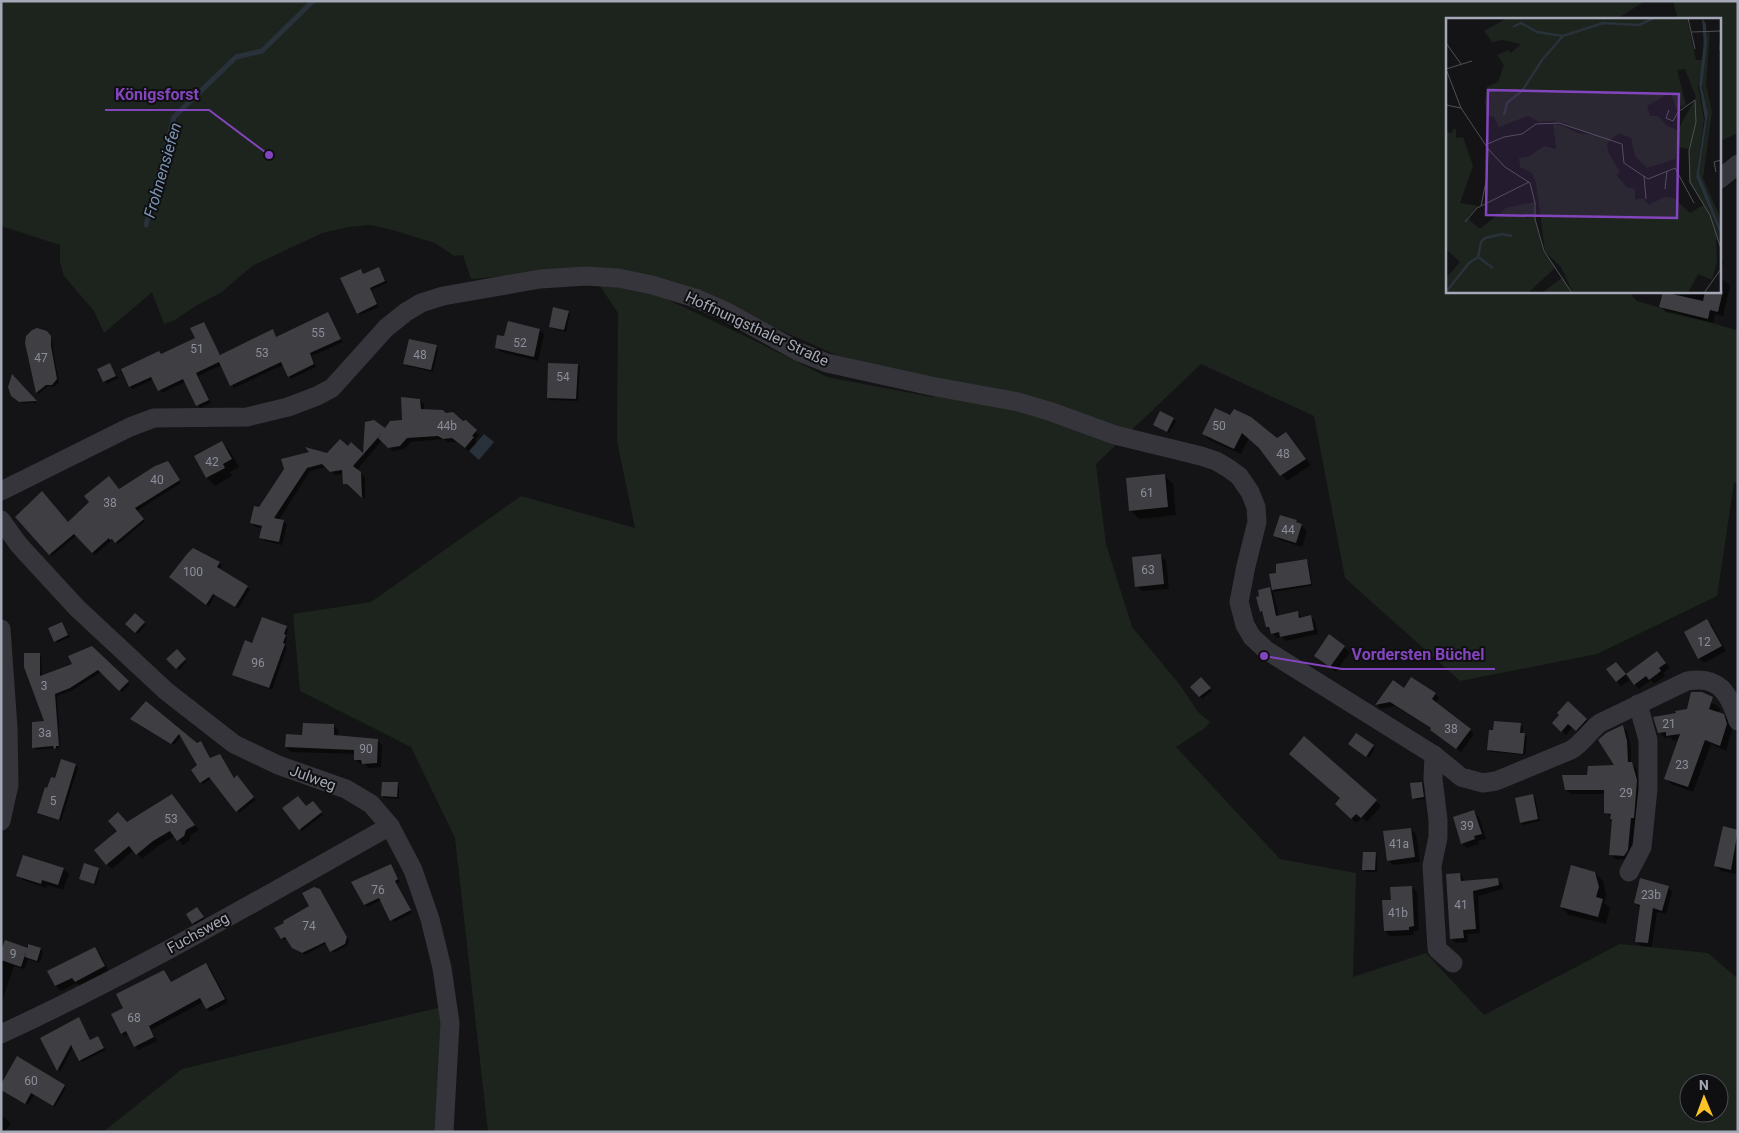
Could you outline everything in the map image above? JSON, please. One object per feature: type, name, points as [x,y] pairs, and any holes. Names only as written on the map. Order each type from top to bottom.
[{"type":"street","points":[[1722,176],[1738,164]]},
{"type":"street","name":"Hoffnungsthaler Straße","points":[[1,491],[130,427],[154,418],[247,417],[288,407],[318,396],[332,388],[386,328],[421,303],[443,296],[540,279],[586,276],[618,278],[652,285],[695,298],[727,312],[799,352],[827,363],[932,386],[1018,402],[1115,435],[1216,461],[1239,476],[1250,492],[1256,507],[1258,522],[1246,566],[1239,602],[1245,625],[1252,637],[1266,650],[1434,756],[1461,777],[1470,781],[1483,783],[1496,781],[1571,750],[1578,746],[1600,722],[1687,681],[1698,679],[1710,681],[1720,687],[1729,697],[1738,721]]},
{"type":"street","name":"Julweg","points":[[4,530],[77,608],[166,691],[234,744],[278,765],[346,790],[371,804],[390,826],[413,870],[430,918],[442,968],[450,1022],[444,1132]]},
{"type":"street","points":[[1,629],[8,728],[9,785],[1,821]]},
{"type":"street","points":[[1629,872],[1642,847],[1648,789],[1648,740],[1638,704]]},
{"type":"street","points":[[1434,756],[1433,779],[1438,837],[1432,866],[1437,948],[1453,963]]},
{"type":"street","name":"Fuchsweg","points":[[1,1034],[60,1007],[180,944],[390,826]]},
{"type":"shaded area","points":[[1,1],[1645,1],[1619,18],[1446,18],[1446,292],[1629,292],[1637,301],[1736,330],[1738,325],[1738,483],[1734,483],[1717,596],[1597,654],[1460,681],[1345,578],[1314,416],[1201,364],[1096,464],[1106,544],[1132,627],[1180,685],[1198,712],[1210,722],[1205,728],[1176,747],[1280,859],[1356,873],[1353,977],[1426,953],[1484,1015],[1620,944],[1708,953],[1738,979],[1738,1132],[488,1132],[455,838],[411,747],[300,691],[293,614],[371,602],[521,496],[635,528],[617,441],[618,313],[598,283],[662,297],[827,377],[932,397],[962,386],[836,355],[696,289],[606,268],[471,279],[463,255],[454,256],[435,243],[370,225],[348,227],[322,233],[252,266],[222,292],[197,305],[175,320],[164,324],[152,292],[104,333],[94,311],[64,276],[60,262],[60,245],[1,226]]},
{"type":"shaded area","points":[[1673,1],[1738,1],[1738,133],[1722,140],[1722,18],[1678,18]]},
{"type":"shaded area","points":[[484,434],[494,442],[479,460],[469,451]]},
{"type":"shaded area","points":[[442,1007],[437,1132],[103,1132],[182,1069]]},
{"type":"building","points":[[379,267],[385,281],[370,288],[377,304],[357,314],[340,278],[361,269],[363,274]]},
{"type":"building","points":[[1723,291],[1718,312],[1710,310],[1708,319],[1659,307],[1663,292],[1703,301],[1705,292]]},
{"type":"building","points":[[553,307],[569,311],[564,330],[549,327]]},
{"type":"building","points":[[328,312],[341,339],[310,353],[314,364],[288,377],[281,362],[230,386],[219,362],[196,373],[209,400],[196,406],[183,379],[158,391],[151,377],[129,387],[121,369],[159,351],[161,354],[195,338],[190,328],[204,322],[220,355],[273,329],[276,337]]},
{"type":"building","points":[[508,321],[540,329],[534,357],[495,348],[497,335],[504,336]]},
{"type":"building","points":[[37,328],[47,331],[51,336],[57,379],[52,385],[46,385],[36,393],[25,343],[26,336]]},
{"type":"building","points":[[409,339],[437,345],[431,370],[403,364]]},
{"type":"building","points":[[110,363],[116,376],[103,382],[97,369]]},
{"type":"building","points":[[548,363],[578,364],[576,399],[547,398]]},
{"type":"building","points":[[12,374],[37,401],[19,402],[11,396],[8,387]]},
{"type":"building","points":[[401,397],[420,399],[421,409],[443,410],[446,413],[453,412],[477,430],[472,436],[474,437],[465,448],[452,438],[443,439],[438,436],[407,438],[400,446],[388,448],[378,438],[382,433],[353,466],[361,472],[362,498],[347,484],[343,484],[342,470],[330,472],[322,464],[307,468],[274,518],[284,520],[279,542],[259,538],[262,526],[250,523],[254,506],[259,507],[284,469],[281,459],[309,452],[305,447],[327,453],[340,439],[348,446],[351,442],[363,453],[365,422],[374,420],[385,428],[390,421],[402,420]]},
{"type":"building","points":[[1215,408],[1230,415],[1234,409],[1251,417],[1277,438],[1286,432],[1306,459],[1280,476],[1259,448],[1242,433],[1234,449],[1202,434]]},
{"type":"building","points":[[1160,411],[1174,418],[1167,432],[1153,425]]},
{"type":"building","points":[[222,441],[232,459],[223,464],[225,468],[206,478],[194,456]]},
{"type":"building","points":[[168,461],[180,480],[135,508],[144,519],[115,543],[109,538],[92,553],[74,534],[49,555],[15,517],[42,491],[68,522],[89,502],[84,496],[109,476],[119,489],[155,466]]},
{"type":"building","points":[[1165,474],[1168,507],[1129,511],[1126,478]]},
{"type":"building","points":[[1280,515],[1297,520],[1296,522],[1302,524],[1296,543],[1273,536]]},
{"type":"building","points":[[193,548],[220,562],[217,567],[248,586],[235,607],[213,594],[206,605],[169,577]]},
{"type":"building","points":[[1161,554],[1164,584],[1135,587],[1132,557]]},
{"type":"building","points":[[1307,559],[1311,584],[1272,590],[1269,574],[1276,573],[1276,564]]},
{"type":"building","points":[[1270,587],[1276,616],[1298,611],[1299,618],[1311,615],[1314,630],[1280,637],[1279,632],[1271,634],[1269,627],[1266,627],[1256,597],[1259,596],[1258,590]]},
{"type":"building","points":[[135,613],[145,622],[135,633],[125,624]]},
{"type":"building","points":[[262,617],[287,626],[283,643],[285,644],[269,688],[232,675],[245,640],[252,643]]},
{"type":"building","points":[[1707,619],[1722,646],[1698,659],[1684,632]]},
{"type":"building","points":[[62,622],[68,635],[54,642],[48,628]]},
{"type":"building","points":[[1329,634],[1345,646],[1330,667],[1314,656]]},
{"type":"building","points":[[92,646],[129,681],[119,691],[98,670],[70,688],[55,694],[59,746],[56,746],[54,749],[53,746],[32,748],[32,722],[44,721],[24,667],[24,653],[40,653],[40,676],[72,664],[68,656]]},
{"type":"building","points":[[177,649],[186,659],[176,669],[166,659]]},
{"type":"building","points":[[1657,651],[1666,663],[1659,668],[1661,671],[1649,680],[1646,676],[1634,685],[1626,674]]},
{"type":"building","points":[[1616,662],[1626,674],[1616,682],[1606,669]]},
{"type":"building","points":[[1201,677],[1211,688],[1199,697],[1190,687]]},
{"type":"building","points":[[1411,677],[1436,693],[1432,699],[1471,729],[1456,749],[1430,730],[1431,728],[1390,702],[1375,705],[1393,680],[1404,688]]},
{"type":"building","points":[[1691,692],[1702,692],[1713,697],[1709,709],[1724,714],[1727,724],[1720,746],[1705,740],[1688,787],[1664,779],[1680,734],[1666,736],[1666,732],[1658,733],[1653,717],[1687,709]]},
{"type":"building","points":[[146,701],[197,743],[201,741],[210,758],[220,754],[234,778],[237,775],[254,797],[236,812],[209,777],[200,783],[191,770],[197,765],[179,734],[171,744],[130,719]]},
{"type":"building","points":[[1568,701],[1587,719],[1576,731],[1568,724],[1561,732],[1552,723],[1559,715],[1557,713]]},
{"type":"building","points":[[1494,721],[1521,723],[1520,733],[1525,733],[1523,754],[1487,750],[1489,730],[1493,730]]},
{"type":"building","points":[[303,723],[334,724],[334,735],[378,739],[377,763],[362,764],[361,760],[354,760],[354,750],[285,747],[286,734],[302,735]]},
{"type":"building","points":[[1623,725],[1627,741],[1628,762],[1632,762],[1637,780],[1634,818],[1631,818],[1628,850],[1624,856],[1609,855],[1612,819],[1610,819],[1611,814],[1604,813],[1604,790],[1565,790],[1562,775],[1587,775],[1588,766],[1614,765],[1598,740],[1606,733]]},
{"type":"building","points":[[1356,733],[1374,745],[1366,757],[1348,744]]},
{"type":"building","points":[[1304,736],[1377,800],[1361,818],[1356,814],[1351,819],[1335,804],[1340,798],[1289,754]]},
{"type":"building","points":[[61,759],[76,764],[59,820],[37,813],[45,787],[47,788],[51,777],[55,778]]},
{"type":"building","points":[[382,782],[398,782],[397,797],[381,796]]},
{"type":"building","points":[[1422,782],[1424,797],[1412,799],[1410,783]]},
{"type":"building","points":[[172,794],[195,825],[186,830],[184,836],[177,841],[170,831],[153,841],[136,855],[129,846],[106,865],[94,850],[117,831],[108,821],[118,812],[127,822]]},
{"type":"building","points":[[1533,794],[1538,819],[1520,823],[1515,798]]},
{"type":"building","points":[[298,796],[306,806],[313,801],[322,812],[299,830],[282,808]]},
{"type":"building","points":[[1474,810],[1482,834],[1474,836],[1475,839],[1461,844],[1453,817]]},
{"type":"building","points":[[1723,826],[1738,830],[1731,870],[1714,866]]},
{"type":"building","points":[[1411,828],[1415,857],[1387,861],[1383,831]]},
{"type":"building","points":[[1363,852],[1376,852],[1375,870],[1362,870]]},
{"type":"building","points":[[23,855],[64,868],[58,885],[42,880],[41,884],[16,876]]},
{"type":"building","points":[[84,863],[99,868],[94,884],[79,879]]},
{"type":"building","points":[[391,864],[398,879],[395,881],[411,910],[390,921],[379,898],[364,905],[351,882]]},
{"type":"building","points":[[1571,865],[1595,872],[1599,887],[1596,897],[1603,899],[1598,917],[1560,907]]},
{"type":"building","points":[[1460,873],[1461,881],[1498,878],[1499,885],[1473,891],[1476,929],[1463,930],[1464,938],[1450,939],[1446,874]]},
{"type":"building","points":[[1640,878],[1669,886],[1662,911],[1653,908],[1648,943],[1635,942],[1640,905],[1634,903]]},
{"type":"building","points":[[1412,886],[1414,926],[1409,927],[1409,930],[1384,931],[1382,900],[1391,900],[1390,887]]},
{"type":"building","points":[[314,887],[320,889],[347,937],[345,944],[330,952],[325,942],[302,953],[292,948],[285,937],[281,939],[274,928],[309,906],[302,893]]},
{"type":"building","points":[[197,907],[204,917],[192,924],[186,914]]},
{"type":"building","points":[[5,940],[28,948],[28,944],[41,948],[37,961],[25,957],[26,952],[21,967],[1,960],[1,950]]},
{"type":"building","points":[[95,947],[105,966],[75,982],[72,978],[55,986],[47,971]]},
{"type":"building","points":[[206,963],[225,999],[206,1009],[200,998],[149,1026],[154,1037],[134,1047],[126,1031],[121,1034],[111,1014],[123,1008],[116,994],[164,970],[171,982]]},
{"type":"building","points":[[79,1017],[90,1040],[98,1036],[104,1048],[79,1061],[71,1045],[57,1071],[40,1038]]},
{"type":"building","points":[[17,1056],[65,1085],[53,1106],[31,1093],[25,1104],[1,1090],[1,1084]]},
{"type":"waterway","name":"Frohnensiefen","points":[[146,225],[174,117],[236,57],[262,51],[313,1]]},
{"type":"place","name":"Königsforst","points":[[269,155]]},
{"type":"place","name":"Vordersten Büchel","points":[[1264,656]]}]
